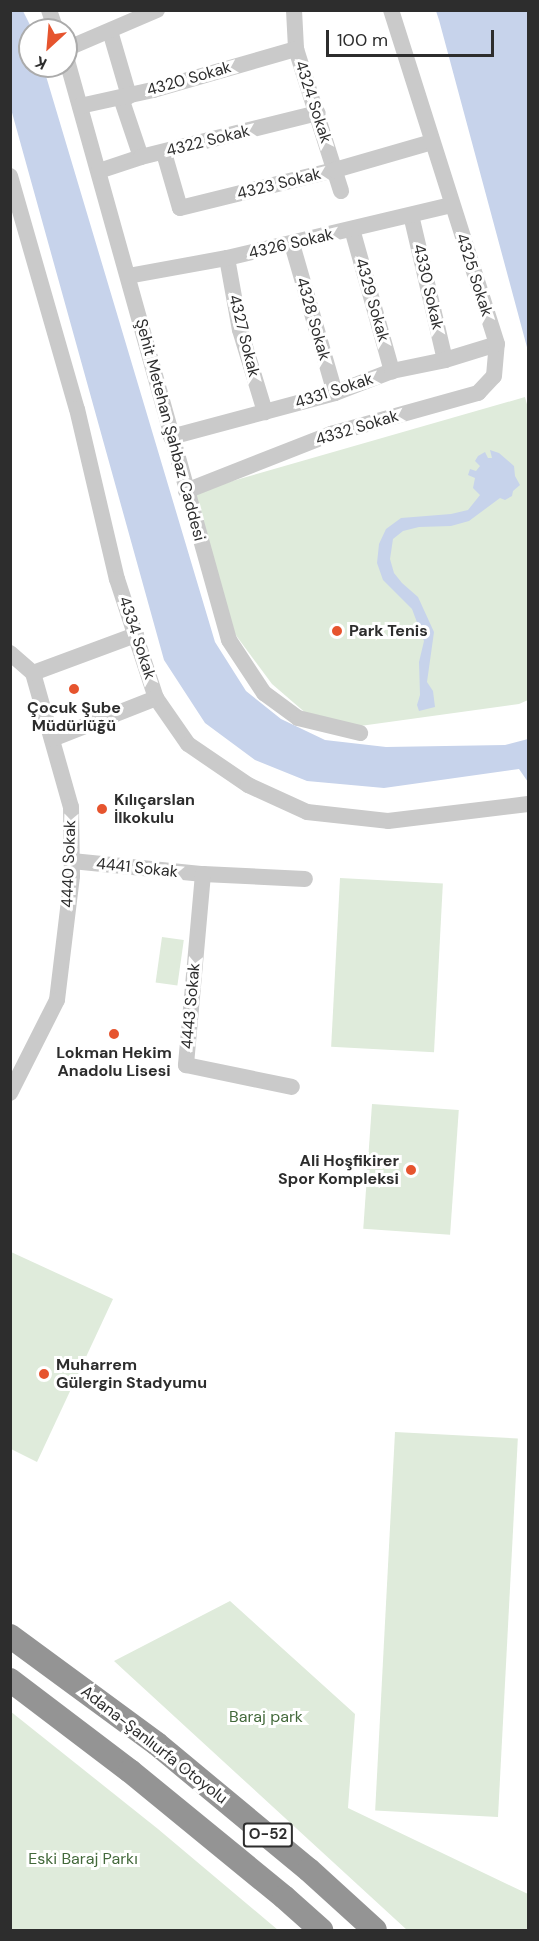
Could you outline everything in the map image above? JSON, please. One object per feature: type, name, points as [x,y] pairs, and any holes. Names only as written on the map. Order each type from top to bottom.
[{"type":"highway","name":"Adana-Şanlıurfa Otoyolu","points":[[10,1636],[157,1744],[309,1870],[375,1930]]},
{"type":"highway","name":"O-52","points":[[10,1680],[130,1771],[321,1930]]},
{"type":"street","points":[[78,44],[157,10]]},
{"type":"street","name":"4324 Sokak","points":[[294,10],[296,49],[341,191]]},
{"type":"street","name":"4325 Sokak","points":[[391,10],[497,344]]},
{"type":"street","points":[[110,31],[141,157]]},
{"type":"street","name":"4320 Sokak","points":[[80,106],[125,97],[296,49]]},
{"type":"street","name":"Şehit Metehan Şahbaz Caddesi","points":[[72,78],[229,640],[264,693],[298,718],[360,733]]},
{"type":"street","name":"4322 Sokak","points":[[99,171],[141,157],[318,113]]},
{"type":"street","name":"4323 Sokak","points":[[164,153],[180,208],[335,170],[432,142]]},
{"type":"street","name":"4334 Sokak","points":[[10,176],[77,409],[117,579],[156,698],[188,744],[248,784],[307,812],[388,821],[528,804]]},
{"type":"street","name":"4326 Sokak","points":[[128,276],[292,244],[452,205]]},
{"type":"street","name":"4330 Sokak","points":[[411,215],[445,360]]},
{"type":"street","name":"4329 Sokak","points":[[352,229],[392,371]]},
{"type":"street","name":"4328 Sokak","points":[[292,244],[335,393]]},
{"type":"street","name":"4327 Sokak","points":[[227,258],[240,330],[265,412]]},
{"type":"street","name":"4331 Sokak","points":[[171,437],[335,393],[392,371],[445,360],[497,344]]},
{"type":"street","name":"4332 Sokak","points":[[186,491],[331,434],[478,393],[494,376],[497,344]]},
{"type":"street","points":[[11,654],[33,674],[136,635]]},
{"type":"street","name":"4440 Sokak","points":[[13,1082],[57,1000],[72,861],[71,807],[33,674]]},
{"type":"street","points":[[52,739],[156,698]]},
{"type":"street","name":"4441 Sokak","points":[[72,861],[203,874],[305,879]]},
{"type":"street","name":"4443 Sokak","points":[[203,874],[186,1065],[292,1087]]},
{"type":"green space","points":[[525,397],[528,408],[528,700],[519,704],[360,726],[308,715],[272,684],[235,634],[194,492]]},
{"type":"green space","points":[[340,878],[443,883],[434,1052],[331,1047]]},
{"type":"green space","points":[[162,937],[184,940],[177,986],[156,983]]},
{"type":"green space","name":"Ali Hoşfikirer Spor Kompleksi","points":[[372,1104],[459,1110],[450,1235],[363,1229]]},
{"type":"green space","name":"Muharrem Gülergin Stadyumu","points":[[11,1252],[113,1299],[37,1462],[11,1449]]},
{"type":"green space","points":[[395,1432],[518,1438],[498,1817],[375,1810]]},
{"type":"green space","name":"Baraj park","points":[[230,1601],[355,1714],[348,1808],[528,1894],[528,1930],[407,1930],[114,1661]]},
{"type":"green space","name":"Eski Baraj Parkı","points":[[10,1711],[158,1829],[278,1930],[11,1930]]},
{"type":"water","points":[[10,11],[23,11],[26,18],[18,18],[18,78],[47,78],[215,642],[246,691],[281,719],[325,740],[386,747],[505,745],[528,739],[528,782],[519,769],[384,788],[307,781],[255,760],[205,723],[164,660],[11,109]]},
{"type":"water","points":[[436,11],[528,11],[528,351],[439,20]]},
{"type":"water","points":[[490,450],[499,453],[514,466],[515,476],[520,485],[513,491],[512,496],[505,500],[500,498],[469,521],[451,526],[419,527],[403,531],[393,539],[390,559],[394,573],[418,597],[434,632],[427,682],[433,691],[435,707],[419,711],[417,705],[420,695],[419,662],[424,641],[412,609],[383,580],[377,563],[379,544],[386,529],[401,518],[451,514],[468,510],[480,495],[473,488],[475,478],[468,475],[470,469],[476,471],[480,466],[475,461],[485,452],[488,458],[492,458]]},
{"type":"place","name":"Park Tenis","points":[[337,631]]},
{"type":"place","name":"Çocuk Şube Müdürlüğü","points":[[74,689]]},
{"type":"place","name":"Kılıçarslan İlkokulu","points":[[102,809]]},
{"type":"place","name":"Lokman Hekim Anadolu Lisesi","points":[[114,1034]]},
{"type":"place","name":"Ali Hoşfikirer Spor Kompleksi","points":[[411,1170]]},
{"type":"place","name":"Muharrem Gülergin Stadyumu","points":[[44,1374]]}]
